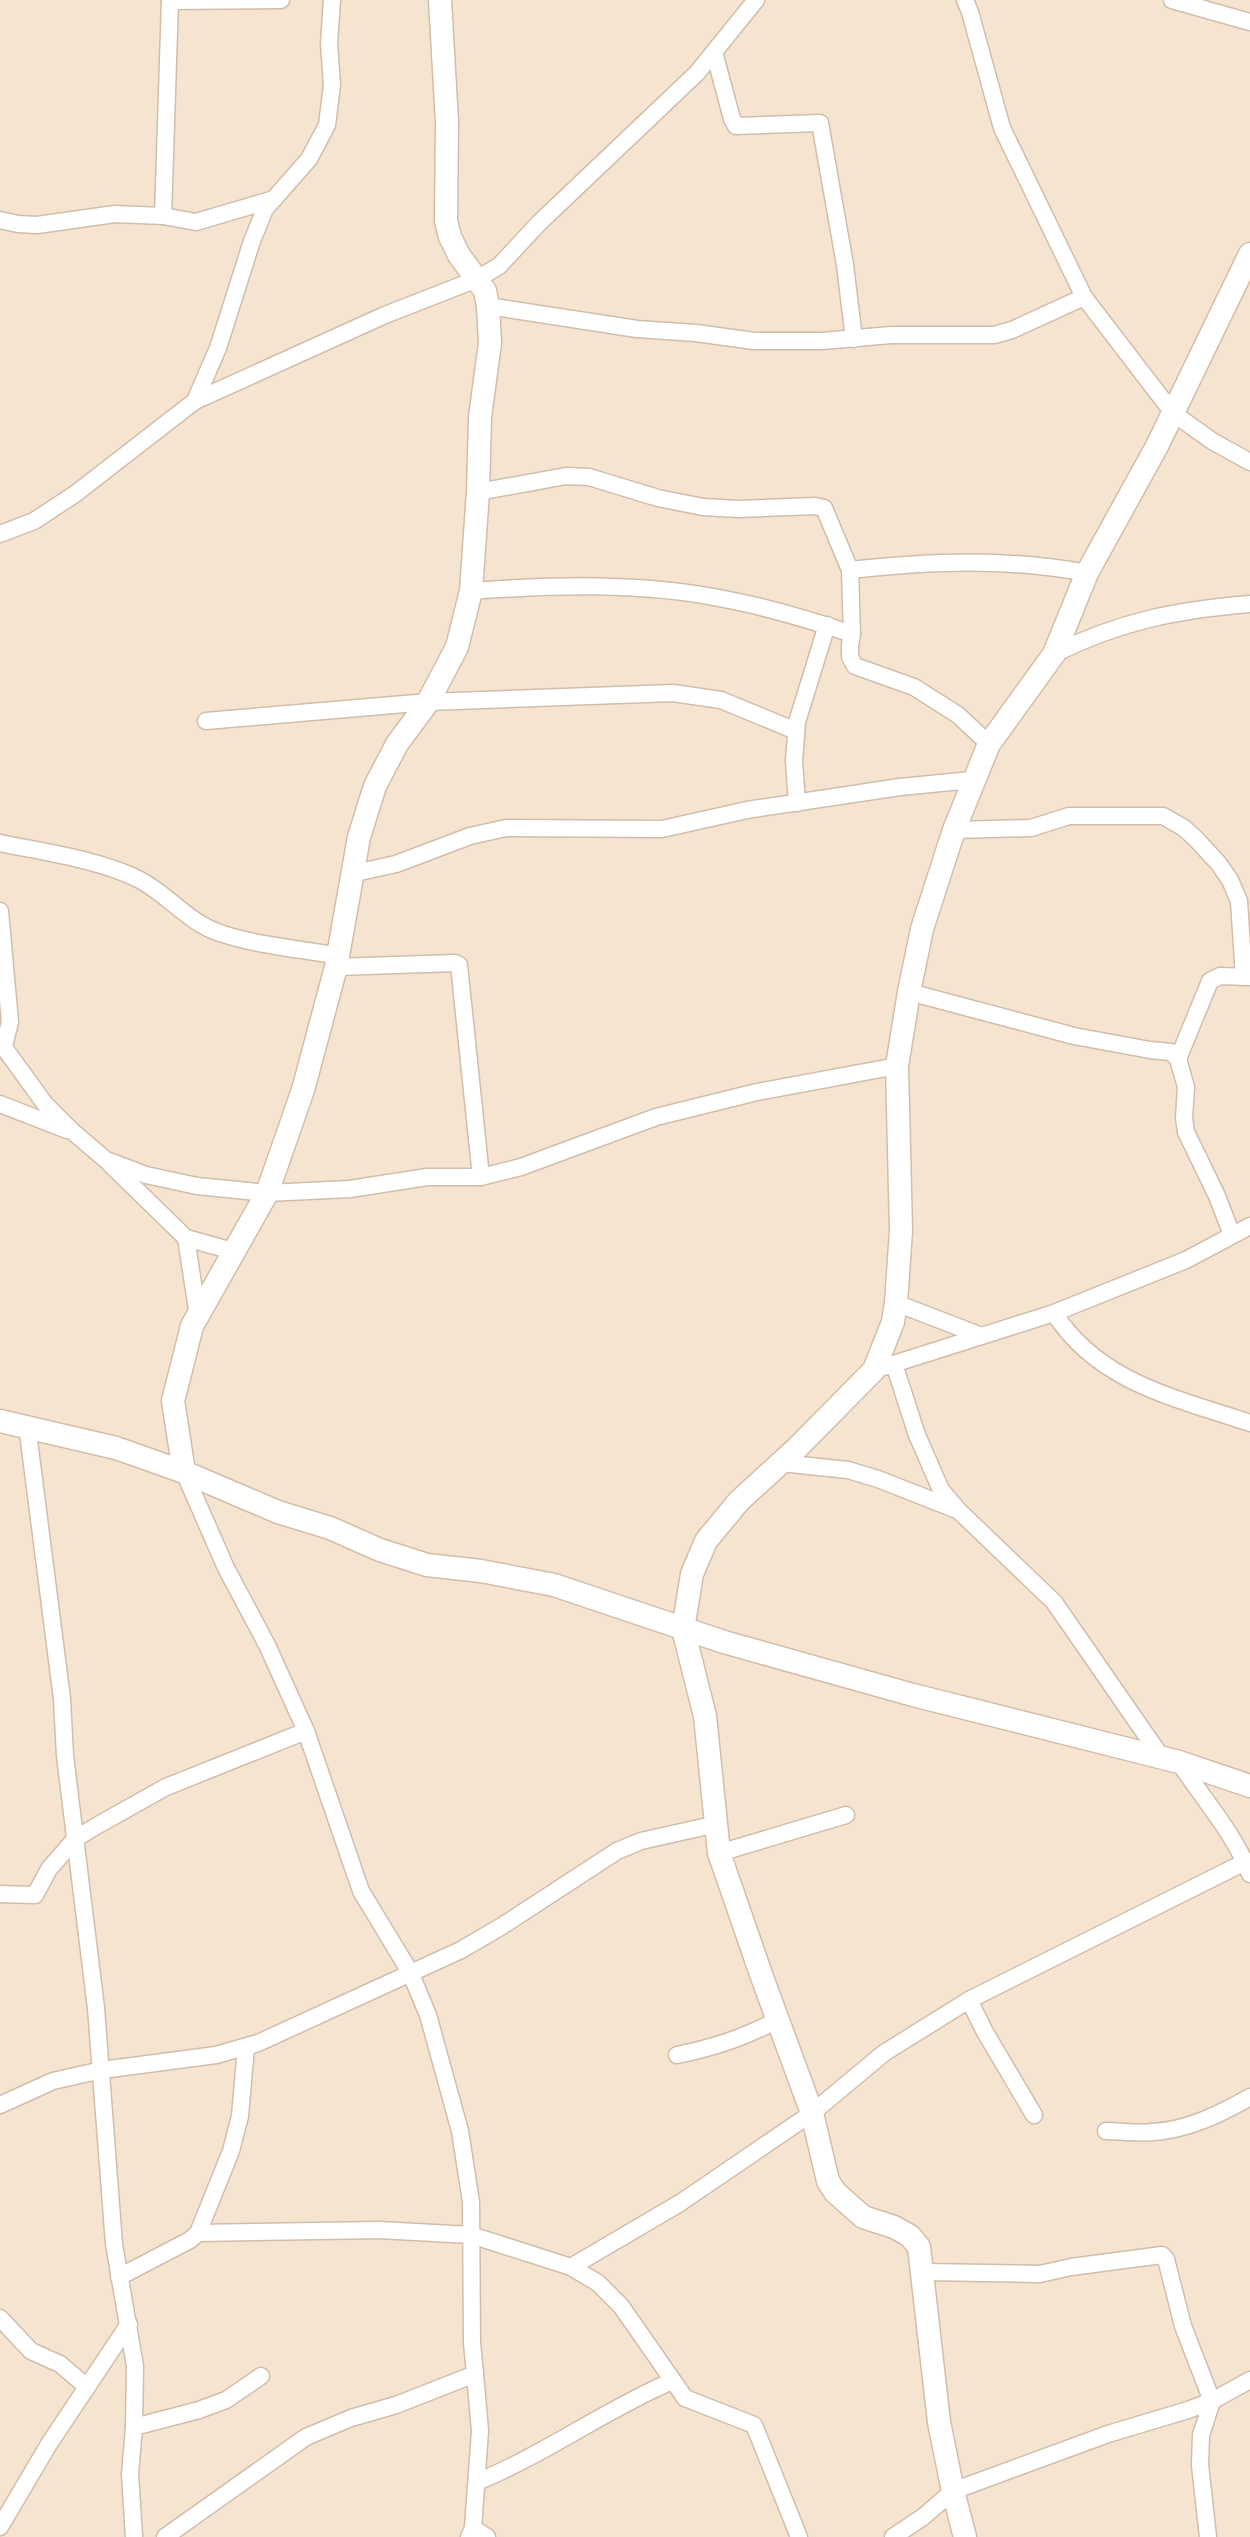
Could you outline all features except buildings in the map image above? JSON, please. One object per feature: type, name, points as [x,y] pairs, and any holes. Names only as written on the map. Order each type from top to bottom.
[{"type":"street","points":[[163,216],[170,0],[280,0]]},
{"type":"street","points":[[195,401],[218,348],[252,241],[265,209],[309,159],[327,125],[332,85],[329,43],[332,0]]},
{"type":"street","points":[[440,0],[447,122],[446,221],[450,237],[467,270],[477,279],[485,291],[488,306],[490,343],[480,417],[478,492],[471,591],[457,647],[428,702],[398,744],[375,786],[359,838],[355,873],[338,962],[303,1090],[267,1194],[192,1326],[182,1358],[173,1401],[184,1472],[226,1568],[267,1645],[306,1731],[361,1891],[410,1972],[428,2015],[460,2131],[472,2202],[472,2343],[480,2431],[476,2534]]},
{"type":"street","points":[[0,534],[34,521],[75,494],[195,401],[385,315],[477,279],[498,266],[552,210],[697,73],[756,0]]},
{"type":"street","points":[[1172,0],[1250,22]]},
{"type":"street","points":[[970,4],[1002,128],[1084,297],[1173,413],[1212,441],[1250,462]]},
{"type":"street","points":[[714,52],[732,119],[736,126],[820,123],[845,265],[854,339]]},
{"type":"street","points":[[0,220],[18,224],[37,225],[115,214],[163,216],[196,222],[274,199]]},
{"type":"street","points":[[570,2267],[680,2204],[812,2113],[884,2053],[969,2000],[1248,1868],[1220,1820],[1170,1760],[1054,1602],[959,1511],[941,1490],[884,1367],[896,1303],[901,1231],[897,1066],[922,929],[954,830],[972,780],[989,744],[1054,654],[1087,573],[1157,446],[1250,254]]},
{"type":"street","points":[[488,306],[585,323],[754,341],[854,339],[890,335],[994,335],[1012,330],[1084,297]]},
{"type":"street","points":[[478,492],[566,476],[589,478],[658,498],[703,507],[738,509],[815,506],[824,508],[850,570],[852,634],[850,657],[855,666],[914,687],[958,715],[989,744]]},
{"type":"street","points":[[850,570],[897,565],[1014,562],[1087,573]]},
{"type":"street","points":[[471,591],[527,587],[637,588],[722,598],[827,625],[852,634]]},
{"type":"street","points":[[1054,654],[1116,626],[1165,614],[1250,604]]},
{"type":"street","points":[[797,803],[794,761],[796,730],[827,625]]},
{"type":"street","points":[[206,720],[428,702],[673,693],[721,700],[796,730]]},
{"type":"street","points":[[355,873],[396,864],[470,836],[506,828],[662,829],[747,810],[900,787],[972,780]]},
{"type":"street","points":[[954,830],[1031,828],[1068,816],[1163,816],[1184,828],[1196,840],[1219,864],[1230,880],[1239,901],[1247,977],[1220,976],[1210,981],[1178,1059]]},
{"type":"street","points":[[0,843],[62,856],[118,871],[140,881],[198,924],[223,934],[338,962],[455,963],[459,965],[482,1177]]},
{"type":"street","points":[[0,911],[10,1022],[2,1044],[31,1088],[72,1132],[106,1160],[186,1238],[234,1251]]},
{"type":"street","points":[[909,992],[1074,1036],[1171,1052],[1178,1059],[1186,1087],[1184,1118],[1186,1132],[1217,1196],[1232,1235]]},
{"type":"street","points":[[106,1160],[146,1175],[197,1186],[267,1194],[350,1190],[427,1177],[482,1177],[521,1167],[656,1117],[757,1092],[897,1066]]},
{"type":"street","points":[[0,1104],[72,1132]]},
{"type":"street","points":[[965,2537],[953,2491],[938,2413],[926,2321],[924,2272],[919,2247],[910,2236],[894,2227],[863,2217],[834,2192],[828,2181],[812,2113],[720,1853],[705,1716],[682,1628],[692,1574],[706,1541],[739,1501],[884,1367],[979,1335],[1054,1313],[1186,1260],[1250,1226]]},
{"type":"street","points":[[186,1238],[198,1316]]},
{"type":"street","points":[[896,1303],[979,1335]]},
{"type":"street","points":[[1054,1313],[1065,1331],[1092,1357],[1120,1376],[1178,1400],[1250,1423]]},
{"type":"street","points":[[0,1421],[26,1425],[116,1448],[184,1472],[278,1512],[330,1528],[380,1550],[427,1564],[481,1571],[554,1585],[682,1628],[913,1695],[1170,1760],[1250,1786]]},
{"type":"street","points":[[26,1425],[62,1699],[65,1756],[102,2070],[108,2190],[119,2276],[135,2366],[134,2427],[130,2474],[134,2537]]},
{"type":"street","points":[[781,1463],[848,1470],[878,1479],[959,1511]]},
{"type":"street","points":[[0,1894],[35,1895],[49,1869],[75,1839],[166,1787],[306,1731]]},
{"type":"street","points":[[720,1853],[846,1815]]},
{"type":"street","points":[[0,2105],[54,2081],[102,2070],[208,2056],[258,2043],[461,1950],[502,1926],[617,1851],[641,1841],[717,1824]]},
{"type":"street","points":[[969,2000],[985,2032],[1034,2115]]},
{"type":"street","points":[[677,2056],[741,2039],[778,2020]]},
{"type":"street","points":[[119,2276],[190,2240],[198,2233],[231,2151],[240,2116],[246,2047]]},
{"type":"street","points":[[1106,2131],[1153,2132],[1186,2126],[1204,2120],[1250,2098]]},
{"type":"street","points":[[198,2233],[380,2230],[471,2235],[570,2267],[598,2283],[622,2306],[685,2398],[754,2425],[799,2537]]},
{"type":"street","points":[[924,2272],[1040,2274],[1071,2267],[1162,2255],[1166,2259],[1183,2326],[1212,2401],[1201,2435],[1200,2465],[1208,2537]]},
{"type":"street","points":[[0,2318],[31,2351],[60,2364],[87,2387]]},
{"type":"street","points":[[0,2527],[49,2444],[129,2324]]},
{"type":"street","points":[[165,2537],[306,2437],[351,2418],[396,2405],[475,2374]]},
{"type":"street","points":[[134,2427],[199,2410],[226,2400],[261,2376]]},
{"type":"street","points":[[894,2537],[923,2517],[953,2491],[1108,2434],[1212,2401],[1250,2380]]},
{"type":"street","points":[[477,2482],[538,2454],[633,2398],[672,2381]]},
{"type":"shaded area","points":[[0,0],[1250,0],[1250,2537],[0,2537]]}]
